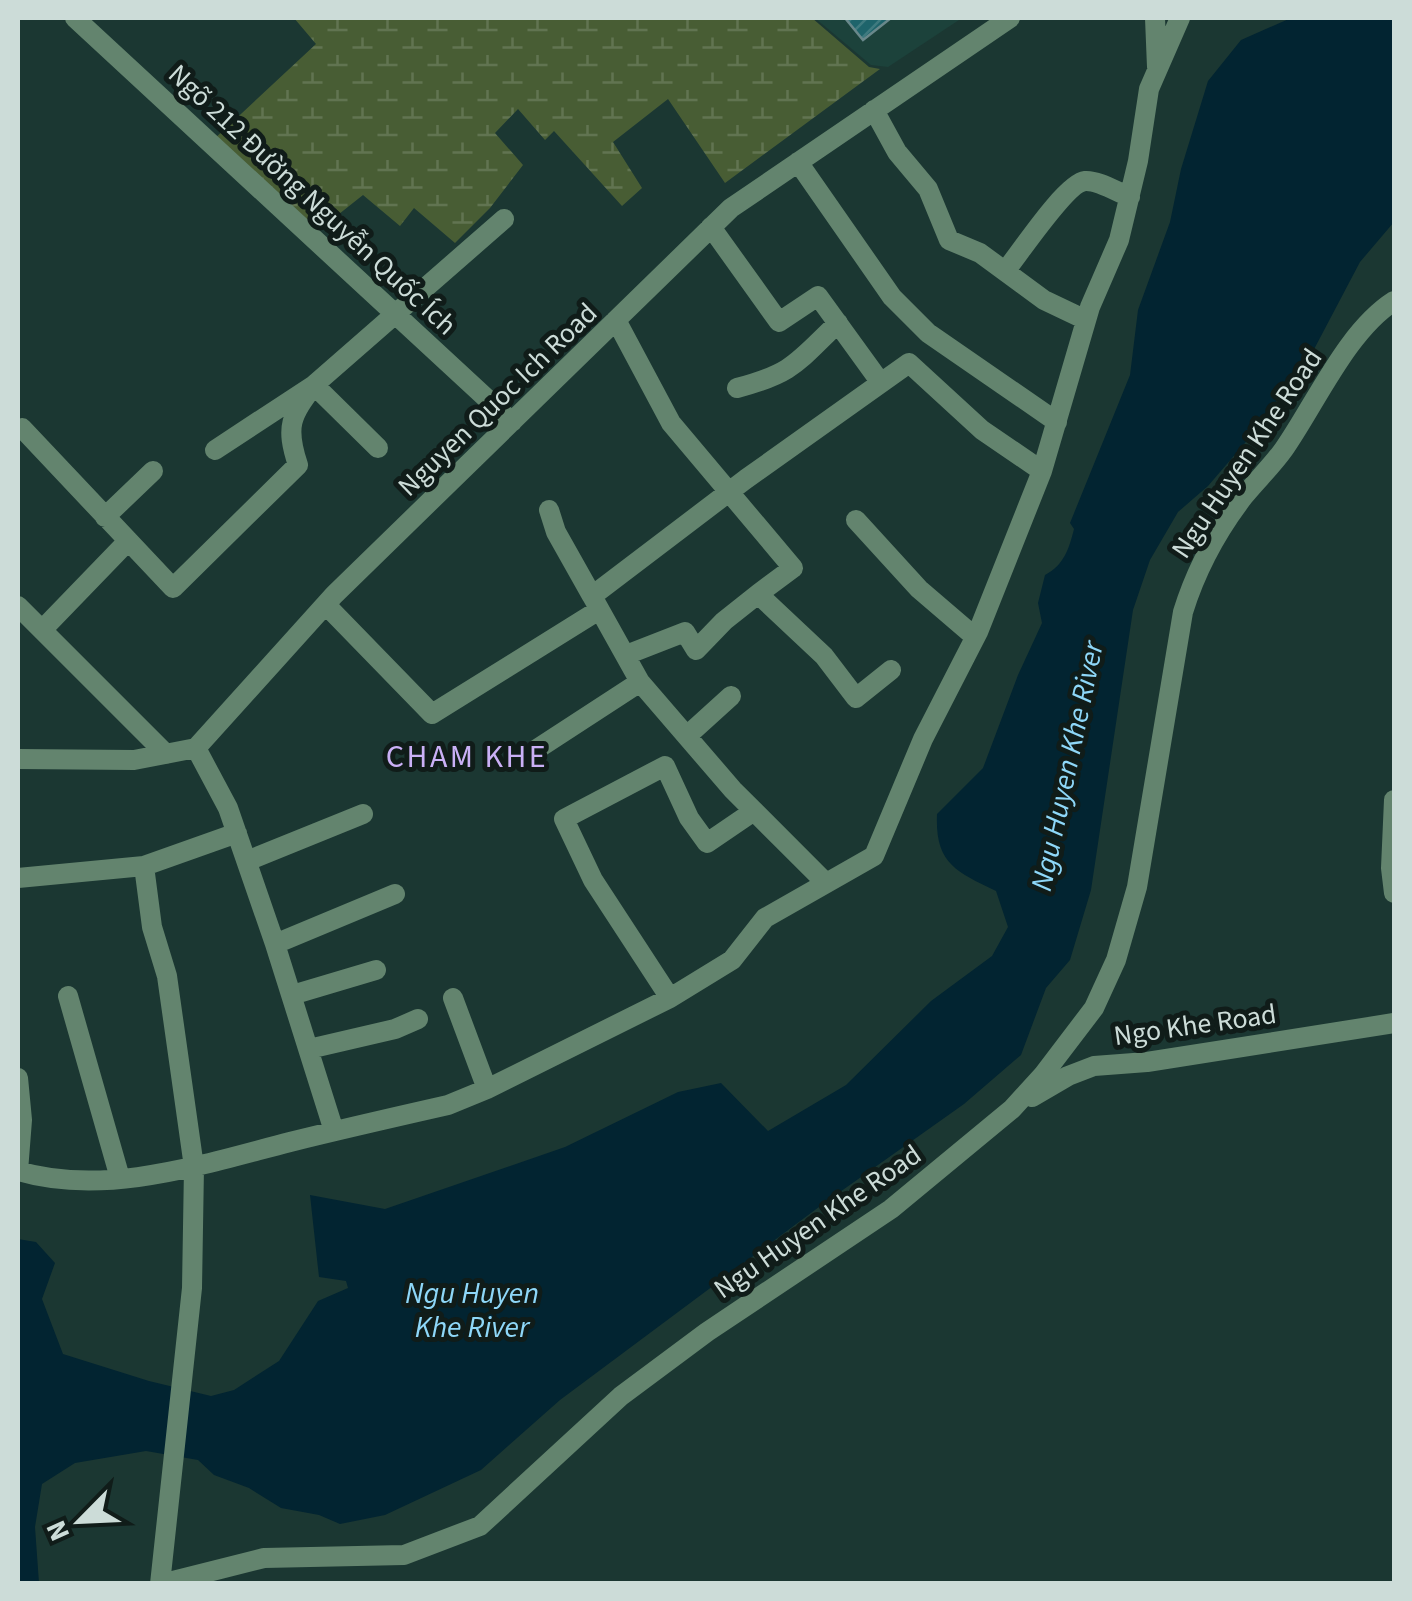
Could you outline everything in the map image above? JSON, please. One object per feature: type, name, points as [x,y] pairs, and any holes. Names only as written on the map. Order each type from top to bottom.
[{"type":"street","name":"Ngõ 212 Đường Nguyễn Quốc Ích","points":[[75,18],[512,422]]},
{"type":"street","name":"Nguyen Quoc Ich Road","points":[[196,748],[326,605],[731,208],[1010,18]]},
{"type":"street","points":[[1155,18],[1158,69]]},
{"type":"street","points":[[18,1078],[22,1120],[18,1170],[35,1176],[85,1180],[194,1166],[448,1105],[670,998],[732,960],[764,918],[874,856],[923,740],[975,637],[1042,471],[1086,320],[1119,240],[1149,89],[1180,18]]},
{"type":"street","points":[[874,110],[896,152],[928,189],[949,240],[980,252],[1044,300],[1086,320]]},
{"type":"street","points":[[798,162],[904,309],[928,333],[1057,422]]},
{"type":"street","points":[[1006,270],[1059,200],[1077,183],[1088,180],[1130,196]]},
{"type":"street","points":[[215,450],[314,385],[504,219]]},
{"type":"street","points":[[711,228],[779,322],[818,296],[881,382]]},
{"type":"street","name":"Ngu Huyen Khe Road","points":[[160,1584],[264,1558],[404,1555],[480,1526],[621,1396],[706,1332],[891,1209],[1012,1109],[1094,1008],[1116,960],[1137,887],[1183,612],[1195,572],[1241,500],[1282,451],[1345,354],[1382,309],[1394,301]]},
{"type":"street","points":[[616,320],[671,423],[793,568],[724,620],[696,650],[684,632],[626,656]]},
{"type":"street","points":[[737,388],[773,379],[796,366],[838,323]]},
{"type":"street","points":[[326,605],[432,714],[595,603],[728,492],[908,363],[982,430],[1042,471]]},
{"type":"street","points":[[314,385],[378,448]]},
{"type":"street","points":[[22,428],[173,588],[298,465],[291,445],[291,422],[314,385]]},
{"type":"street","points":[[105,517],[153,471]]},
{"type":"street","points":[[549,510],[556,532],[640,682],[754,811],[826,883]]},
{"type":"street","points":[[856,520],[920,589],[975,637]]},
{"type":"street","points":[[42,630],[128,541]]},
{"type":"street","points":[[758,594],[824,656],[856,698],[891,670]]},
{"type":"street","points":[[18,606],[166,754]]},
{"type":"street","points":[[532,754],[640,682]]},
{"type":"street","points":[[688,735],[731,696]]},
{"type":"street","points":[[18,759],[134,760],[196,748],[228,808],[276,944],[334,1131]]},
{"type":"street","points":[[670,998],[593,880],[564,819],[666,766],[689,818],[707,843],[754,811]]},
{"type":"street","points":[[1394,800],[1390,868],[1394,893]]},
{"type":"street","points":[[247,861],[363,814]]},
{"type":"street","points":[[18,878],[144,866],[237,833]]},
{"type":"street","points":[[144,866],[152,927],[167,976],[194,1166],[188,1342],[160,1584]]},
{"type":"street","points":[[276,944],[395,894]]},
{"type":"street","points":[[292,995],[376,970]]},
{"type":"street","points":[[68,996],[120,1178]]},
{"type":"street","points":[[453,998],[488,1089]]},
{"type":"street","points":[[309,1049],[395,1029],[418,1019]]},
{"type":"street","name":"Ngo Khe Road","points":[[1012,1109],[1068,1076],[1094,1066],[1148,1062],[1394,1023]]},
{"type":"shaded area","points":[[815,18],[962,18],[888,67],[871,65]]},
{"type":"green space","points":[[294,18],[812,18],[869,67],[880,69],[725,183],[668,99],[613,142],[642,188],[622,206],[554,131],[545,140],[518,109],[495,133],[523,165],[490,208],[455,243],[414,208],[400,226],[363,195],[315,233],[213,140],[316,44]]},
{"type":"water","name":"Ngu Huyen Khe River","points":[[1291,18],[1394,18],[1394,222],[1360,262],[1311,355],[1245,443],[1208,486],[1178,512],[1150,560],[1133,610],[1091,890],[1070,960],[1046,988],[1021,1055],[964,1104],[560,1400],[481,1470],[385,1515],[340,1524],[319,1515],[281,1508],[249,1488],[214,1475],[198,1460],[146,1451],[75,1463],[42,1484],[35,1527],[39,1583],[18,1583],[18,1239],[36,1242],[55,1263],[42,1299],[63,1354],[211,1396],[234,1390],[279,1361],[318,1301],[348,1288],[346,1281],[319,1277],[310,1195],[385,1209],[565,1147],[678,1092],[721,1083],[768,1131],[846,1085],[931,1001],[992,956],[1008,927],[996,891],[950,863],[940,844],[937,814],[983,768],[1042,623],[1038,603],[1045,575],[1068,550],[1074,529],[1070,523],[1130,375],[1138,310],[1170,222],[1181,169],[1208,81],[1241,40]]},
{"type":"building","points":[[845,18],[891,18],[863,40]]},
{"type":"district","name":"CHAM KHE","points":[[467,756]]}]
